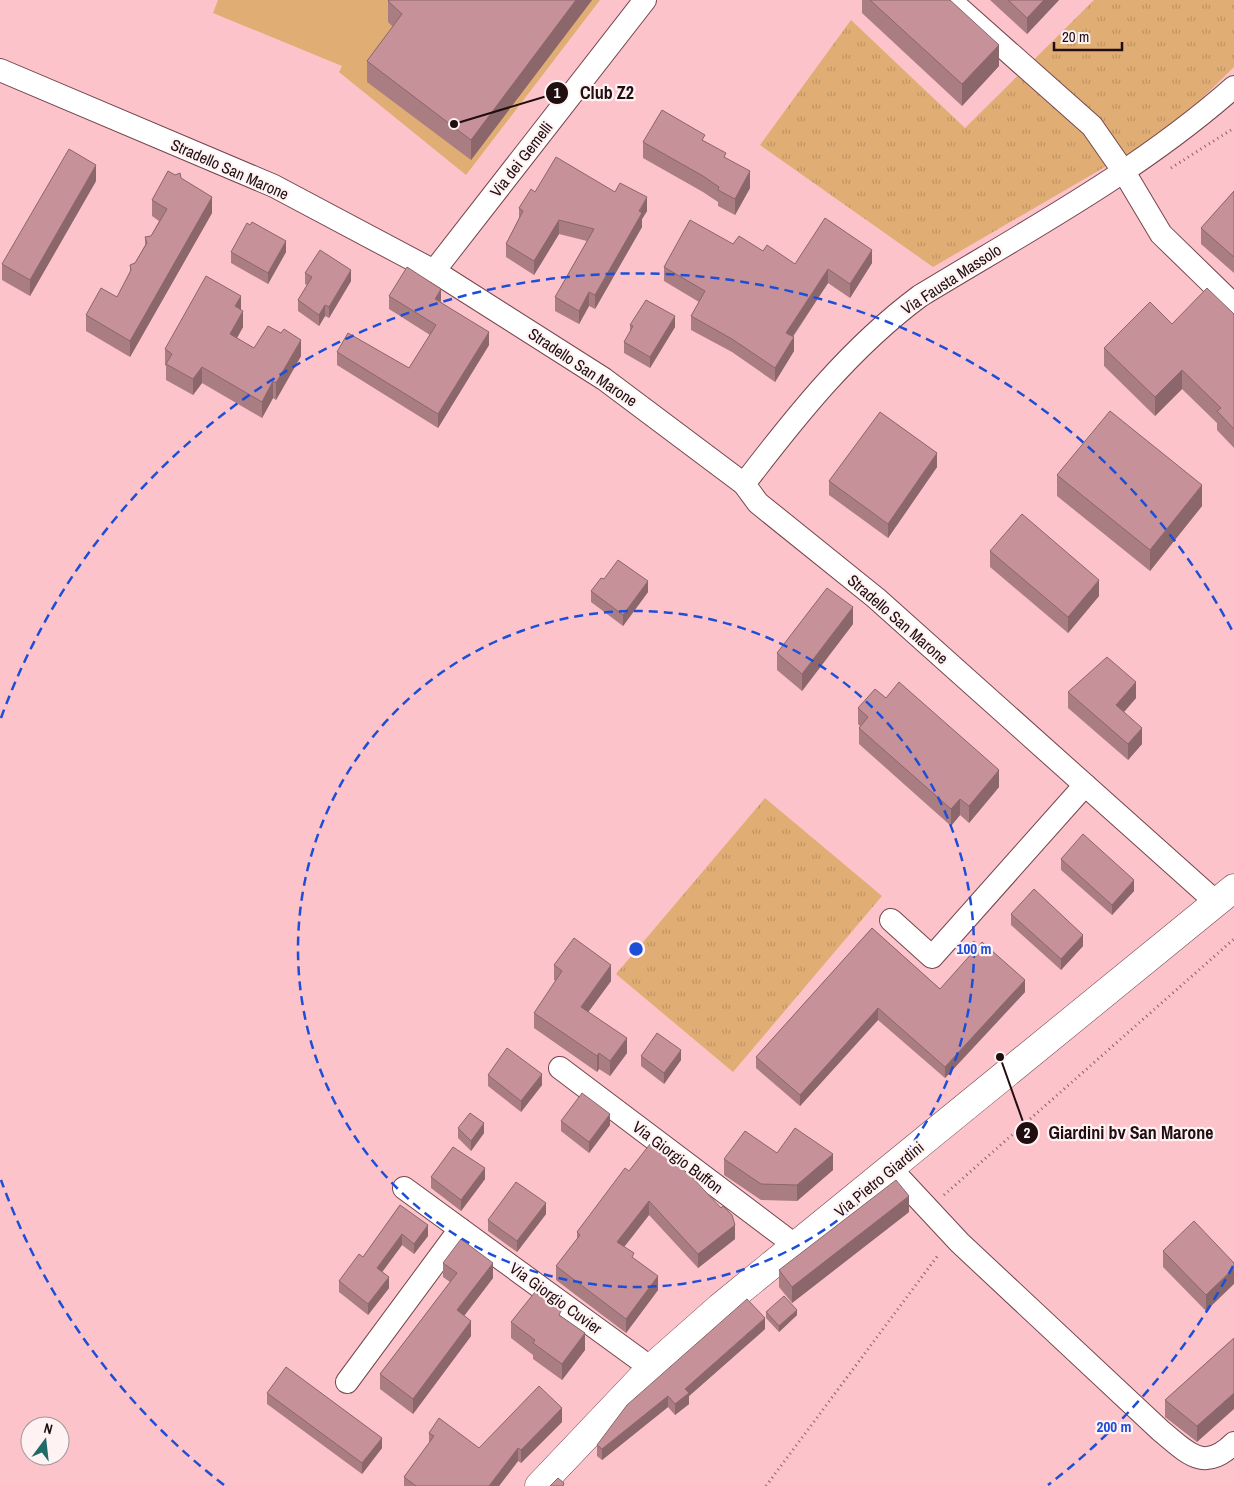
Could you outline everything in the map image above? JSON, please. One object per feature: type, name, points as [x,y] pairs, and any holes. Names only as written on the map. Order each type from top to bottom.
[{"type":"main road","name":"Via Pietro Giardini","points":[[539,1486],[651,1368],[720,1307],[1226,896]]},
{"type":"street","name":"Via dei Gemelli","points":[[434,271],[645,0]]},
{"type":"street","points":[[950,0],[1092,126],[1124,172],[1161,234],[1234,305]]},
{"type":"street","name":"Stradello San Marone","points":[[0,70],[274,186],[434,271],[604,379],[744,484],[758,503],[876,598],[1085,786],[1226,896]]},
{"type":"street","name":"Via Fausta Massolo","points":[[744,484],[800,411],[892,316],[920,296],[1124,172],[1206,112],[1234,87]]},
{"type":"street","points":[[891,920],[932,956],[1085,786]]},
{"type":"street","name":"Via Giorgio Buffon","points":[[560,1068],[796,1246]]},
{"type":"street","points":[[891,1169],[974,1256],[1161,1431],[1199,1458],[1211,1459],[1223,1454],[1234,1443]]},
{"type":"street","name":"Via Giorgio Cuvier","points":[[404,1188],[651,1368]]},
{"type":"street","points":[[347,1382],[460,1229]]},
{"type":"path","points":[[1168,170],[1234,128]]},
{"type":"path","points":[[928,1209],[1234,939]]},
{"type":"path","points":[[766,1486],[944,1247]]},
{"type":"green space","points":[[218,0],[600,0],[466,175],[339,72],[342,66],[213,13]]},
{"type":"green space","points":[[1094,0],[1234,0],[1234,67],[1172,128],[933,267],[760,145],[851,20],[965,128]]},
{"type":"green space","points":[[765,798],[882,896],[733,1072],[616,974]]},
{"type":"building","points":[[389,0],[576,0],[471,140],[367,61],[402,14]]},
{"type":"building","points":[[870,0],[950,0],[999,45],[962,84]]},
{"type":"building","points":[[1008,0],[1044,0],[1027,18]]},
{"type":"building","points":[[662,110],[705,135],[702,140],[726,153],[724,157],[750,171],[735,199],[718,190],[719,187],[703,176],[643,142]]},
{"type":"building","points":[[69,149],[96,165],[30,280],[2,264]]},
{"type":"building","points":[[556,157],[615,192],[620,183],[647,197],[639,211],[642,213],[595,295],[589,292],[579,311],[555,297],[594,229],[559,220],[534,261],[506,244],[523,211],[519,208],[531,189],[535,192]]},
{"type":"building","points":[[168,171],[175,175],[180,173],[181,178],[212,197],[130,341],[86,315],[101,288],[117,297],[131,270],[130,265],[135,263],[147,243],[145,237],[151,236],[167,209],[152,200]]},
{"type":"building","points":[[1234,191],[1234,257],[1201,228]]},
{"type":"building","points":[[825,218],[872,250],[850,284],[828,269],[786,333],[794,337],[775,368],[732,339],[691,316],[705,291],[664,267],[690,220],[733,244],[739,236],[763,251],[767,245],[795,264]]},
{"type":"building","points":[[252,222],[286,241],[268,273],[231,252],[247,223],[250,225]]},
{"type":"building","points":[[320,250],[351,270],[329,307],[325,305],[319,315],[298,300],[312,277],[305,273]]},
{"type":"building","points":[[407,267],[441,289],[435,299],[489,332],[438,414],[337,352],[348,333],[409,368],[436,325],[389,296]]},
{"type":"building","points":[[206,276],[241,296],[235,306],[243,311],[230,334],[254,348],[268,326],[281,333],[284,329],[301,340],[276,383],[273,381],[262,402],[202,367],[193,379],[166,364],[172,354],[165,349]]},
{"type":"building","points":[[1207,288],[1234,314],[1234,429],[1217,411],[1221,408],[1182,370],[1155,397],[1104,348],[1150,302],[1172,324]]},
{"type":"building","points":[[646,300],[675,316],[650,357],[624,342],[633,326],[630,325]]},
{"type":"building","points":[[1110,411],[1202,485],[1150,550],[1057,475]]},
{"type":"building","points":[[880,412],[937,453],[888,524],[829,481]]},
{"type":"building","points":[[1022,514],[1099,580],[1068,617],[990,551]]},
{"type":"building","points":[[618,560],[648,581],[623,615],[591,591],[601,578],[604,579]]},
{"type":"building","points":[[827,588],[853,607],[802,674],[777,653]]},
{"type":"building","points":[[1107,657],[1136,682],[1116,705],[1142,728],[1128,744],[1068,692]]},
{"type":"building","points":[[899,682],[999,770],[969,806],[960,799],[951,809],[859,728],[868,717],[858,708],[875,689],[886,698]]},
{"type":"building","points":[[1083,834],[1134,880],[1112,905],[1061,859]]},
{"type":"building","points":[[1034,889],[1083,935],[1061,959],[1011,914]]},
{"type":"building","points":[[872,928],[940,989],[982,942],[1025,980],[945,1067],[878,1008],[800,1095],[756,1057]]},
{"type":"building","points":[[574,938],[611,965],[581,1007],[627,1038],[610,1061],[599,1053],[597,1056],[534,1013],[562,971],[554,965]]},
{"type":"building","points":[[657,1033],[681,1050],[664,1073],[641,1056]]},
{"type":"building","points":[[507,1048],[542,1074],[521,1101],[488,1075]]},
{"type":"building","points":[[582,1093],[610,1114],[589,1142],[561,1121]]},
{"type":"building","points":[[470,1113],[484,1123],[471,1141],[458,1128]]},
{"type":"building","points":[[795,1128],[833,1154],[797,1185],[761,1184],[724,1159],[745,1131],[777,1153]]},
{"type":"building","points":[[650,1144],[690,1175],[721,1208],[723,1206],[732,1215],[735,1225],[698,1254],[649,1201],[617,1242],[634,1253],[632,1257],[658,1276],[626,1319],[556,1266],[580,1235],[577,1232],[625,1168],[629,1171]]},
{"type":"building","points":[[453,1147],[485,1168],[461,1200],[431,1177]]},
{"type":"building","points":[[896,1180],[909,1196],[792,1287],[779,1270]]},
{"type":"building","points":[[516,1182],[546,1203],[517,1241],[488,1220]]},
{"type":"building","points":[[400,1205],[428,1225],[414,1244],[402,1234],[377,1268],[389,1277],[368,1304],[339,1281],[359,1254],[363,1257]]},
{"type":"building","points":[[1194,1221],[1234,1263],[1234,1268],[1206,1295],[1163,1251]]},
{"type":"building","points":[[461,1239],[493,1263],[457,1310],[471,1321],[413,1399],[380,1374],[457,1273],[443,1263]]},
{"type":"building","points":[[535,1292],[561,1311],[559,1315],[585,1333],[562,1364],[533,1343],[535,1340],[511,1322]]},
{"type":"building","points":[[784,1296],[797,1310],[779,1326],[766,1312]]},
{"type":"building","points":[[747,1299],[765,1318],[685,1389],[689,1393],[675,1404],[668,1396],[602,1449],[597,1445],[627,1405]]},
{"type":"building","points":[[1234,1338],[1234,1393],[1197,1426],[1165,1400]]},
{"type":"building","points":[[286,1367],[382,1438],[362,1463],[267,1393]]},
{"type":"building","points":[[539,1386],[562,1408],[521,1450],[518,1448],[489,1486],[416,1486],[404,1477],[434,1436],[429,1433],[439,1418],[479,1448]]},
{"type":"building","points":[[558,1478],[564,1483],[563,1486],[550,1486]]},
{"type":"place","name":"Club Z2","points":[[454,124]]},
{"type":"place","name":"Giardini bv San Marone","points":[[1000,1057]]}]
